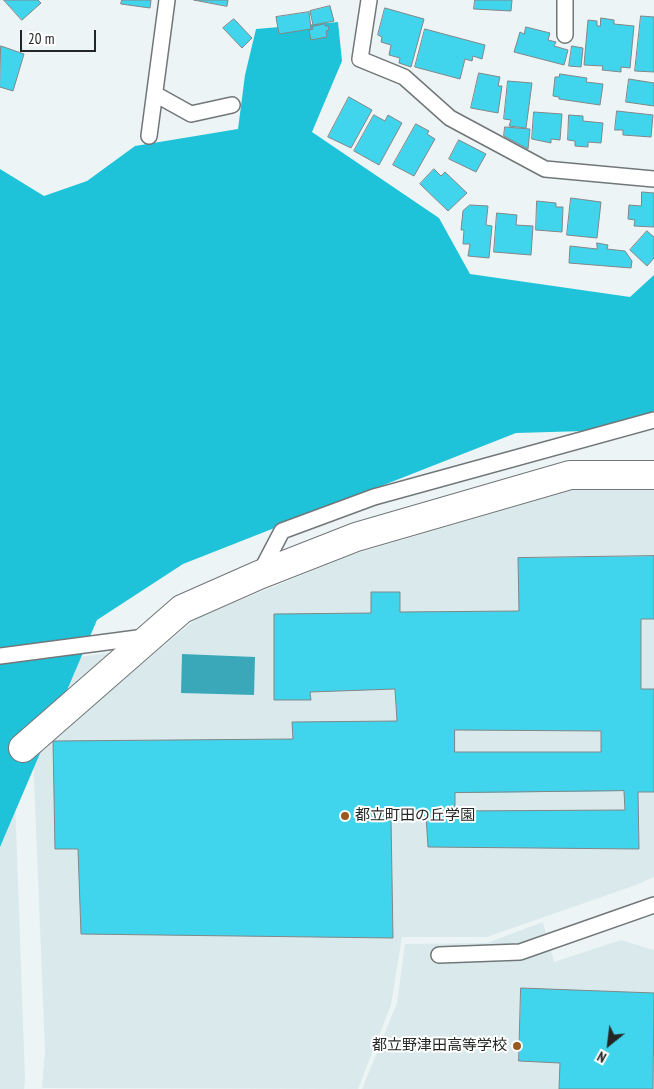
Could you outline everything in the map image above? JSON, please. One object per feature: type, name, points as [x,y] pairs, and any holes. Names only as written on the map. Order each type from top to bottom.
[{"type":"street","points":[[23,748],[182,609],[259,575],[356,537],[570,475],[654,475]]},
{"type":"lane","points":[[149,136],[167,0]]},
{"type":"lane","points":[[369,0],[360,59],[404,77],[450,118],[545,169],[654,180]]},
{"type":"lane","points":[[565,0],[565,35]]},
{"type":"lane","points":[[155,94],[192,114],[232,105]]},
{"type":"lane","points":[[259,575],[282,531],[374,497],[654,420]]},
{"type":"lane","points":[[0,656],[151,636]]},
{"type":"lane","points":[[439,956],[520,952],[654,906]]},
{"type":"shaded area","points":[[338,22],[342,61],[312,132],[439,218],[470,274],[630,297],[654,275],[654,429],[516,433],[183,564],[97,620],[0,847],[0,169],[44,196],[87,181],[135,146],[238,129],[245,75],[256,29]]},
{"type":"shaded area","name":"都立町田の丘学園","points":[[654,489],[654,877],[487,937],[402,937],[391,1005],[358,1089],[42,1088],[45,1051],[33,755],[197,618],[351,555],[572,490]]},
{"type":"shaded area","points":[[115,652],[13,742],[25,1079],[24,1089],[0,1089],[0,668]]},
{"type":"shaded area","points":[[182,654],[255,657],[254,695],[181,693]]},
{"type":"shaded area","name":"都立野津田高等学校","points":[[543,922],[554,962],[621,940],[654,950],[654,1089],[362,1089],[397,1003],[405,944],[487,943]]},
{"type":"building","points":[[4,0],[38,0],[41,3],[22,20]]},
{"type":"building","points":[[122,0],[151,0],[150,8],[121,4]]},
{"type":"building","points":[[194,0],[228,0],[227,6]]},
{"type":"building","points":[[475,0],[512,0],[511,11],[474,9]]},
{"type":"building","points":[[330,6],[334,21],[313,25],[310,11]]},
{"type":"building","points":[[385,8],[424,19],[411,67],[399,63],[400,58],[389,55],[391,45],[381,42],[382,37],[378,35]]},
{"type":"building","points":[[309,12],[311,29],[279,34],[276,17]]},
{"type":"building","points":[[641,16],[654,17],[654,72],[635,71]]},
{"type":"building","points":[[601,18],[614,20],[614,24],[634,26],[630,68],[621,67],[621,72],[602,70],[603,66],[584,65],[588,20],[597,21],[597,26],[600,26]]},
{"type":"building","points":[[234,19],[252,38],[242,48],[223,28]]},
{"type":"building","points":[[325,24],[329,30],[326,31],[327,37],[311,40],[309,30],[313,29],[312,27]]},
{"type":"building","points":[[526,27],[550,33],[548,40],[556,42],[554,46],[568,50],[564,65],[514,52],[520,32],[524,34]]},
{"type":"building","points":[[425,29],[485,45],[482,59],[473,56],[472,61],[465,59],[460,79],[415,67]]},
{"type":"building","points":[[1,46],[24,54],[13,91],[0,87]]},
{"type":"building","points":[[572,46],[583,48],[581,67],[569,66]]},
{"type":"building","points":[[479,73],[500,77],[498,86],[502,86],[498,113],[471,108]]},
{"type":"building","points":[[560,74],[587,78],[586,82],[603,84],[600,105],[559,99],[559,97],[553,96],[555,77],[559,77]]},
{"type":"building","points":[[629,79],[654,83],[654,106],[626,102]]},
{"type":"building","points":[[508,81],[532,83],[526,128],[509,126],[511,120],[504,119]]},
{"type":"building","points":[[349,97],[372,110],[351,148],[328,137]]},
{"type":"building","points":[[617,111],[653,115],[651,137],[623,135],[623,130],[615,130]]},
{"type":"building","points":[[534,112],[562,114],[560,140],[551,139],[551,143],[532,139]]},
{"type":"building","points":[[374,115],[385,121],[388,115],[402,123],[379,165],[354,151]]},
{"type":"building","points":[[569,115],[583,116],[583,121],[603,123],[601,143],[588,142],[588,147],[575,146],[575,141],[568,140]]},
{"type":"building","points":[[416,124],[429,131],[427,134],[435,139],[414,176],[393,165]]},
{"type":"building","points":[[505,127],[530,129],[528,149],[504,136]]},
{"type":"building","points":[[459,140],[486,154],[476,172],[449,159]]},
{"type":"building","points":[[434,169],[441,176],[445,172],[467,193],[448,211],[420,184]]},
{"type":"building","points":[[642,192],[654,193],[654,227],[634,226],[635,220],[628,219],[629,205],[641,206]]},
{"type":"building","points":[[571,198],[601,202],[597,238],[567,235]]},
{"type":"building","points":[[537,201],[556,203],[556,207],[563,207],[562,232],[536,230]]},
{"type":"building","points":[[470,205],[488,206],[486,225],[492,226],[489,258],[468,256],[470,244],[463,244],[464,230],[461,230],[463,211]]},
{"type":"building","points":[[497,213],[517,215],[516,225],[533,226],[531,255],[494,252]]},
{"type":"building","points":[[647,231],[654,237],[654,258],[647,266],[630,250]]},
{"type":"building","points":[[597,243],[608,245],[607,249],[625,251],[632,261],[631,268],[569,263],[570,246],[597,249]]},
{"type":"building","points":[[654,556],[654,619],[641,619],[641,689],[654,689],[654,792],[638,792],[639,849],[428,847],[426,816],[391,818],[393,938],[81,934],[78,849],[55,849],[53,741],[293,739],[292,722],[397,721],[395,689],[310,692],[311,700],[274,700],[274,614],[371,613],[371,592],[400,592],[400,612],[519,611],[518,558]],"holes":[[[455,730],[601,731],[601,752],[455,752]],[[624,791],[625,810],[455,811],[455,793]]]},
{"type":"building","points":[[521,988],[654,993],[653,1089],[559,1089],[560,1063],[519,1061]]},
{"type":"place","name":"都立町田の丘学園","points":[[345,816]]},
{"type":"place","name":"都立野津田高等学校","points":[[517,1046]]}]
